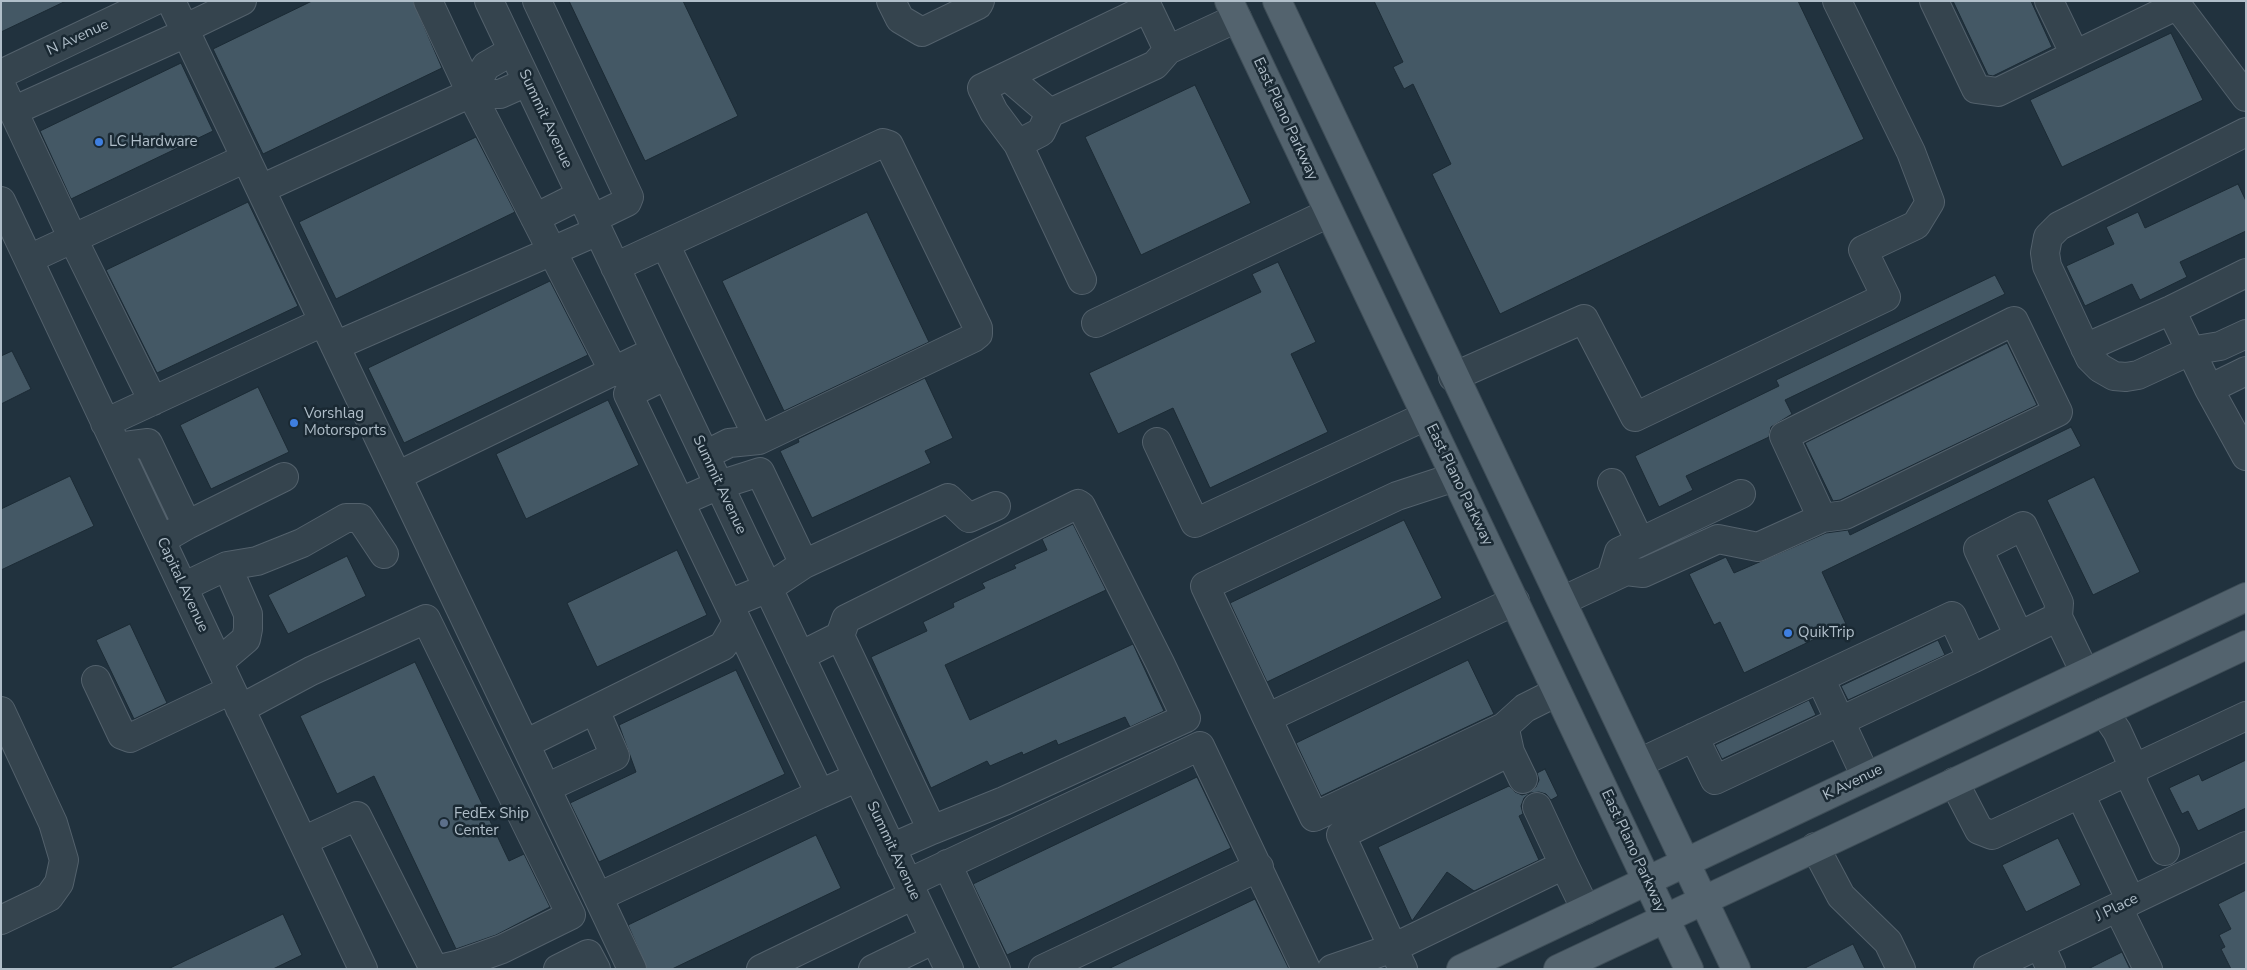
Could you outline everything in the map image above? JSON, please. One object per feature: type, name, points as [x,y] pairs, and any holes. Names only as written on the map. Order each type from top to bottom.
[{"type":"main road","points":[[1277,1],[1453,377],[1562,601],[1736,969]]},
{"type":"main road","name":"East Plano Parkway","points":[[1233,10],[1689,969]]},
{"type":"main road","points":[[1329,212],[1368,194]]},
{"type":"main road","points":[[1426,416],[1453,377]]},
{"type":"main road","name":"K Avenue","points":[[1461,969],[2246,597]]},
{"type":"main road","points":[[1515,601],[1562,601]]},
{"type":"main road","points":[[1558,969],[2246,645]]},
{"type":"main road","points":[[2085,674],[2104,712]]},
{"type":"street","points":[[170,1],[632,969]]},
{"type":"street","points":[[13,111],[155,46],[242,1]]},
{"type":"street","points":[[428,1],[471,93],[614,372]]},
{"type":"street","points":[[535,218],[590,215],[627,202],[629,197],[537,1]]},
{"type":"street","points":[[891,1],[900,19],[922,32],[978,5],[980,1]]},
{"type":"street","points":[[1453,377],[1584,319],[1635,417],[1886,297],[1863,250],[1916,225],[1930,202],[1911,152],[1837,1]]},
{"type":"street","points":[[1934,1],[1976,89],[1998,92],[2175,4],[2246,96]]},
{"type":"street","points":[[2049,1],[2075,55]]},
{"type":"street","name":"Summit Avenue","points":[[497,4],[512,51],[949,969]]},
{"type":"street","points":[[138,6],[155,46]]},
{"type":"street","name":"N Avenue","points":[[1,74],[138,6]]},
{"type":"street","points":[[1082,280],[1018,144],[994,112],[982,88],[1148,8],[1168,50]]},
{"type":"street","points":[[1018,144],[1041,132],[1050,114],[1155,64],[1168,50],[1233,10]]},
{"type":"street","points":[[471,93],[486,66],[512,51]]},
{"type":"street","points":[[1007,76],[1050,114]]},
{"type":"street","points":[[261,189],[471,93],[500,94],[527,82]]},
{"type":"street","points":[[1,85],[153,401]]},
{"type":"street","points":[[2243,142],[2059,226],[2048,237],[2045,253],[2047,266],[2090,358],[2100,368],[2114,376],[2138,375],[2190,351],[2220,346],[2246,334]]},
{"type":"street","points":[[615,267],[883,143],[889,145],[978,328],[978,334],[973,338],[759,440],[729,443],[704,455]]},
{"type":"street","points":[[29,259],[246,158]]},
{"type":"street","name":"Capital Avenue","points":[[1,201],[363,969]]},
{"type":"street","points":[[1096,323],[1329,212]]},
{"type":"street","points":[[111,435],[153,401],[550,250],[590,215]]},
{"type":"street","points":[[665,244],[759,440]]},
{"type":"street","points":[[2085,348],[2171,310],[2246,273]]},
{"type":"street","points":[[2171,310],[2209,389],[2246,456]]},
{"type":"street","points":[[1562,601],[1626,570],[1643,573],[1718,539],[1758,546],[1822,518],[1845,515],[2058,412],[2014,321],[1784,436],[1822,518]]},
{"type":"street","points":[[397,476],[614,372],[661,363]]},
{"type":"street","points":[[661,363],[628,394],[820,794]]},
{"type":"street","points":[[2209,389],[2246,371]]},
{"type":"street","points":[[1157,442],[1195,523],[1426,416]]},
{"type":"street","points":[[111,435],[148,444],[187,525]]},
{"type":"street","points":[[680,502],[719,485],[760,472],[804,564]]},
{"type":"street","points":[[1455,477],[1397,496],[1205,586],[1314,817],[1507,740]]},
{"type":"street","points":[[161,540],[187,525],[284,478]]},
{"type":"street","points":[[1612,483],[1640,542]]},
{"type":"street","points":[[1611,578],[1619,552],[1741,494]]},
{"type":"street","points":[[525,744],[723,646],[733,613],[804,564],[948,498],[969,518],[996,506]]},
{"type":"street","points":[[800,656],[840,636],[846,619],[1078,504],[1081,506],[1186,718],[1004,801],[891,848]]},
{"type":"street","points":[[183,587],[227,566],[266,558],[302,543],[346,518],[360,518],[384,554]]},
{"type":"street","points":[[2019,636],[1978,549],[2023,526],[2058,603],[2058,617],[2085,674]]},
{"type":"street","points":[[218,662],[246,639],[248,629],[248,614],[227,566]]},
{"type":"street","points":[[1268,718],[1515,601]]},
{"type":"street","points":[[1639,763],[1952,616],[1972,659]]},
{"type":"street","points":[[1694,736],[1715,780],[2058,617]]},
{"type":"street","points":[[96,680],[122,735],[130,738],[311,671],[426,619],[571,915],[502,948],[460,964],[439,969]]},
{"type":"street","points":[[840,636],[932,830]]},
{"type":"street","points":[[1820,678],[1866,776]]},
{"type":"street","points":[[1398,958],[1341,835],[1507,740],[1525,708],[1557,692]]},
{"type":"street","points":[[546,788],[615,756],[596,710]]},
{"type":"street","points":[[1,711],[54,822],[64,860],[58,883],[49,897],[1,920]]},
{"type":"street","points":[[2104,712],[2117,731],[2134,768],[2133,783],[2165,851]]},
{"type":"street","points":[[1954,782],[1979,830],[1992,835],[2246,716]]},
{"type":"street","points":[[1507,740],[1523,779]]},
{"type":"street","points":[[761,969],[911,889],[947,864],[1200,746],[1306,969]]},
{"type":"street","points":[[598,897],[858,777]]},
{"type":"street","points":[[2080,794],[2148,969]]},
{"type":"street","points":[[1537,807],[1586,910]]},
{"type":"street","points":[[303,841],[357,816],[434,969]]},
{"type":"street","name":"J Place","points":[[1995,967],[2046,957],[2124,905],[2246,846]]},
{"type":"street","points":[[1815,847],[1841,896],[1888,942],[1901,969]]},
{"type":"street","points":[[947,864],[996,969]]},
{"type":"street","points":[[1332,969],[1398,958],[1564,865]]},
{"type":"street","points":[[1043,969],[1259,867]]},
{"type":"street","points":[[873,969],[935,939]]},
{"type":"street","points":[[558,969],[588,954],[596,969]]},
{"type":"building","points":[[1,1],[66,1],[1,32]]},
{"type":"building","points":[[312,1],[413,1],[442,68],[263,154],[213,49]]},
{"type":"building","points":[[569,1],[683,1],[738,116],[645,161]]},
{"type":"building","points":[[1374,1],[1798,1],[1864,139],[1500,314],[1432,174],[1451,164],[1413,84],[1404,89],[1393,67],[1403,62]]},
{"type":"building","points":[[1953,1],[2031,1],[2052,47],[1993,76],[1988,75]]},
{"type":"building","points":[[2171,33],[2203,100],[2062,167],[2030,100]]},
{"type":"building","points":[[181,63],[213,131],[71,199],[40,131]]},
{"type":"building","points":[[1195,85],[1251,203],[1141,255],[1085,137]]},
{"type":"building","points":[[476,137],[515,212],[336,299],[299,222]]},
{"type":"building","points":[[2238,184],[2246,201],[2246,231],[2180,262],[2187,277],[2140,300],[2132,284],[2085,306],[2066,266],[2114,244],[2106,227],[2138,212],[2145,228]]},
{"type":"building","points":[[248,202],[298,306],[157,373],[106,270]]},
{"type":"building","points":[[867,212],[929,342],[784,411],[722,281]]},
{"type":"building","points":[[1278,262],[1316,342],[1291,354],[1328,432],[1210,488],[1173,408],[1118,434],[1089,373],[1261,292],[1252,274]]},
{"type":"building","points":[[1995,275],[2005,294],[1785,400],[1792,414],[1771,427],[1769,437],[1686,476],[1693,490],[1659,507],[1635,456],[1779,386],[1776,380]]},
{"type":"building","points":[[550,281],[588,355],[404,443],[368,368]]},
{"type":"building","points":[[2007,343],[2037,405],[1840,500],[1833,501],[1805,443]]},
{"type":"building","points":[[12,351],[31,389],[1,404],[1,356]]},
{"type":"building","points":[[925,378],[953,438],[925,451],[931,463],[812,518],[780,451],[799,442],[798,439]]},
{"type":"building","points":[[258,387],[289,452],[211,489],[180,425]]},
{"type":"building","points":[[608,400],[639,465],[526,519],[496,454]]},
{"type":"building","points":[[2071,427],[2081,446],[1822,572],[1846,624],[1744,673],[1720,622],[1714,625],[1689,574],[1726,557],[1734,573],[1826,533],[1848,530],[1850,535]]},
{"type":"building","points":[[70,476],[94,526],[1,570],[1,509]]},
{"type":"building","points":[[2094,477],[2140,572],[2093,595],[2047,500]]},
{"type":"building","points":[[1404,520],[1442,598],[1267,682],[1230,603]]},
{"type":"building","points":[[1073,524],[1106,590],[945,665],[970,720],[1133,644],[1164,711],[1130,727],[1125,717],[1058,745],[1056,740],[1023,755],[1022,752],[990,766],[987,761],[931,788],[871,657],[927,631],[923,622],[954,607],[953,603],[985,588],[982,583],[1016,568],[1014,565],[1047,550],[1042,539]]},
{"type":"building","points":[[677,550],[707,615],[597,667],[567,603]]},
{"type":"building","points":[[347,556],[366,596],[288,634],[268,595]]},
{"type":"building","points":[[130,624],[167,703],[134,719],[96,640]]},
{"type":"building","points":[[1938,640],[1945,655],[1848,700],[1841,686]]},
{"type":"building","points":[[1468,660],[1494,714],[1321,796],[1296,743]]},
{"type":"building","name":"FedEx Ship Center","points":[[415,662],[509,861],[524,854],[550,907],[496,935],[456,949],[374,776],[337,794],[300,716]]},
{"type":"building","points":[[736,670],[785,774],[599,862],[570,803],[636,772],[619,725]]},
{"type":"building","points":[[1809,700],[1816,715],[1722,759],[1715,745]]},
{"type":"building","points":[[2246,760],[2246,808],[2198,831],[2188,811],[2182,814],[2169,788],[2199,774],[2202,781]]},
{"type":"building","points":[[1545,769],[1558,796],[1551,800],[1546,794],[1539,792],[1530,793],[1524,798],[1521,806],[1523,814],[1519,816],[1539,860],[1474,891],[1447,872],[1412,921],[1378,847],[1509,786],[1515,792],[1522,795],[1529,793],[1536,787],[1539,780],[1537,773]]},
{"type":"building","points":[[1197,777],[1231,848],[1007,955],[973,884]]},
{"type":"building","points":[[816,835],[841,888],[672,969],[647,969],[628,925]]},
{"type":"building","points":[[2058,838],[2081,885],[2026,912],[2002,865]]},
{"type":"building","points":[[2246,890],[2246,969],[2231,969],[2221,949],[2225,947],[2219,935],[2231,929],[2218,904]]},
{"type":"building","points":[[1255,899],[1289,969],[1108,969]]},
{"type":"building","points":[[283,914],[302,955],[273,969],[168,969]]},
{"type":"building","points":[[1853,944],[1865,969],[1803,969]]},
{"type":"building","points":[[2122,952],[2130,969],[2088,969]]},
{"type":"place","name":"LC Hardware","points":[[99,142]]},
{"type":"place","name":"Vorshlag Motorsports","points":[[294,423]]},
{"type":"place","name":"QuikTrip","points":[[1788,633]]},
{"type":"place","name":"FedEx Ship Center","points":[[444,823]]}]
